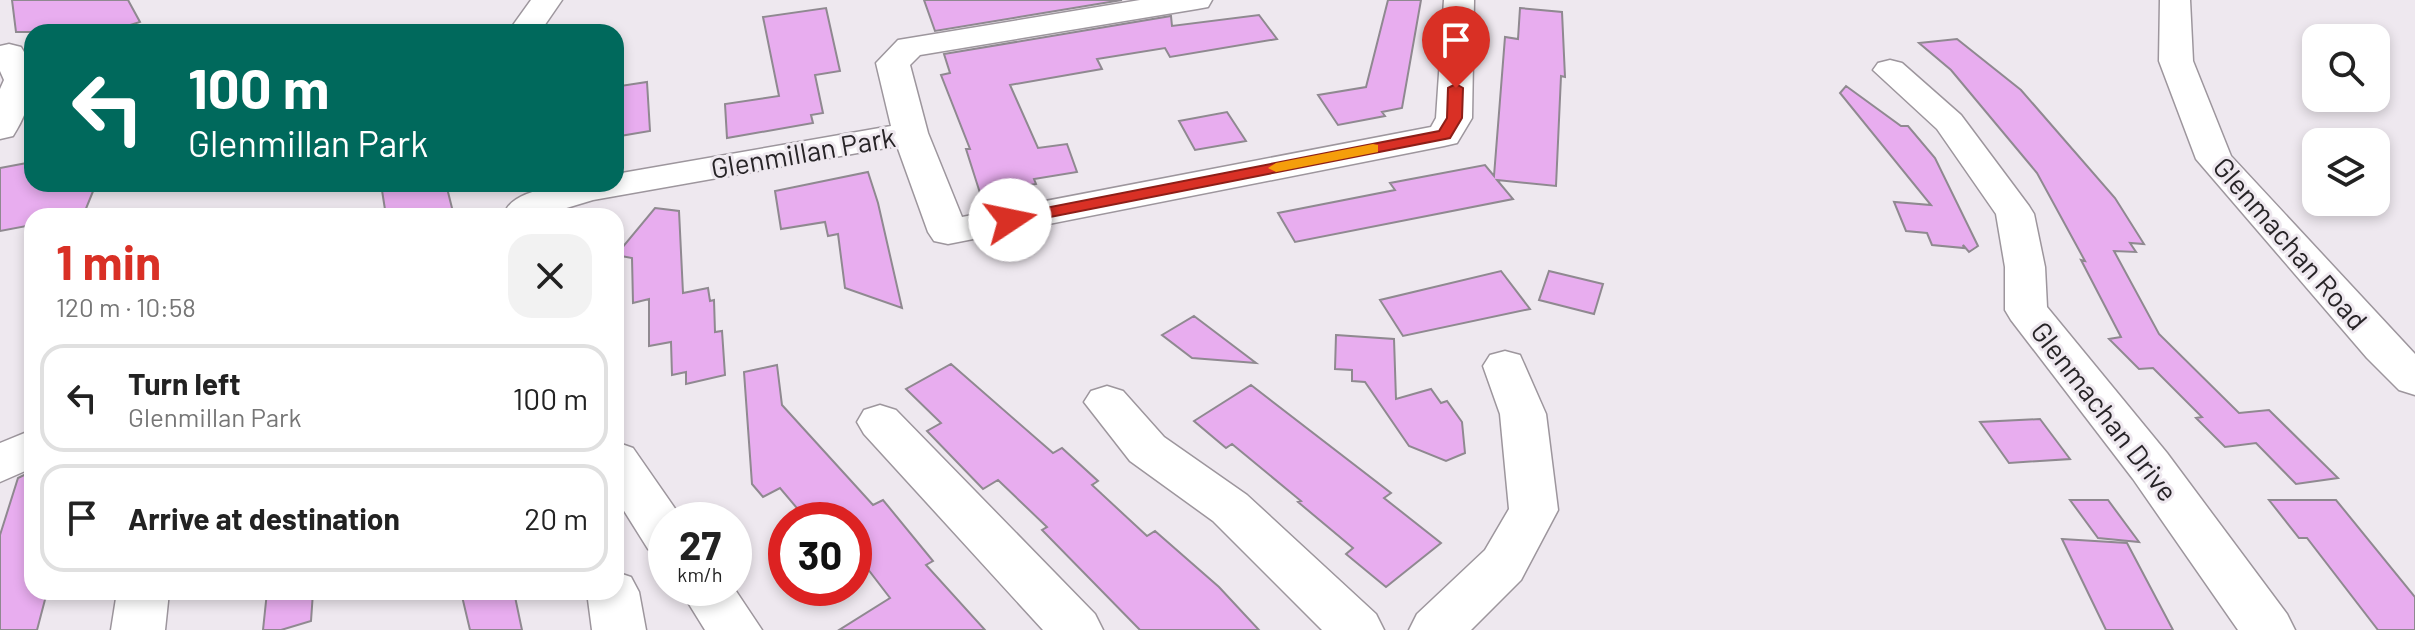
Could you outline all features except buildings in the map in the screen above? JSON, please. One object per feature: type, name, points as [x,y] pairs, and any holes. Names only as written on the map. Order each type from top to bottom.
[{"type":"street","points":[[530,24],[547,0]]},
{"type":"street","points":[[910,133],[893,63],[910,47],[1197,0]]},
{"type":"street","name":"Glenmillan Park","points":[[624,183],[910,133],[948,232],[1444,135],[1454,118],[1459,0]]},
{"type":"street","name":"Glenmachan Road","points":[[2175,0],[2176,61],[2214,159],[2382,348],[2415,379]]},
{"type":"street","points":[[0,57],[9,54],[21,80],[0,128]]},
{"type":"street","name":"Glenmachan Drive","points":[[1890,70],[1949,122],[2015,214],[2025,267],[2026,310],[2150,466],[2268,630]]},
{"type":"street","points":[[0,146],[24,142]]},
{"type":"street","name":"Glenmillan Park","points":[[525,203],[577,192]]},
{"type":"street","points":[[1436,630],[1503,565],[1534,510],[1523,414],[1505,366]]},
{"type":"street","points":[[1107,402],[1147,449],[1230,508],[1357,630]]},
{"type":"street","points":[[880,422],[1076,630]]},
{"type":"street","points":[[0,464],[24,451]]},
{"type":"street","points":[[624,472],[648,508]]},
{"type":"street","points":[[138,630],[142,600]]},
{"type":"street","points":[[614,600],[619,630]]},
{"type":"street","points":[[718,606],[735,630]]},
{"type":"slow traffic","points":[[1276,168],[1373,149]]},
{"type":"route","points":[[1010,220],[1444,135],[1454,118],[1456,88]]}]
